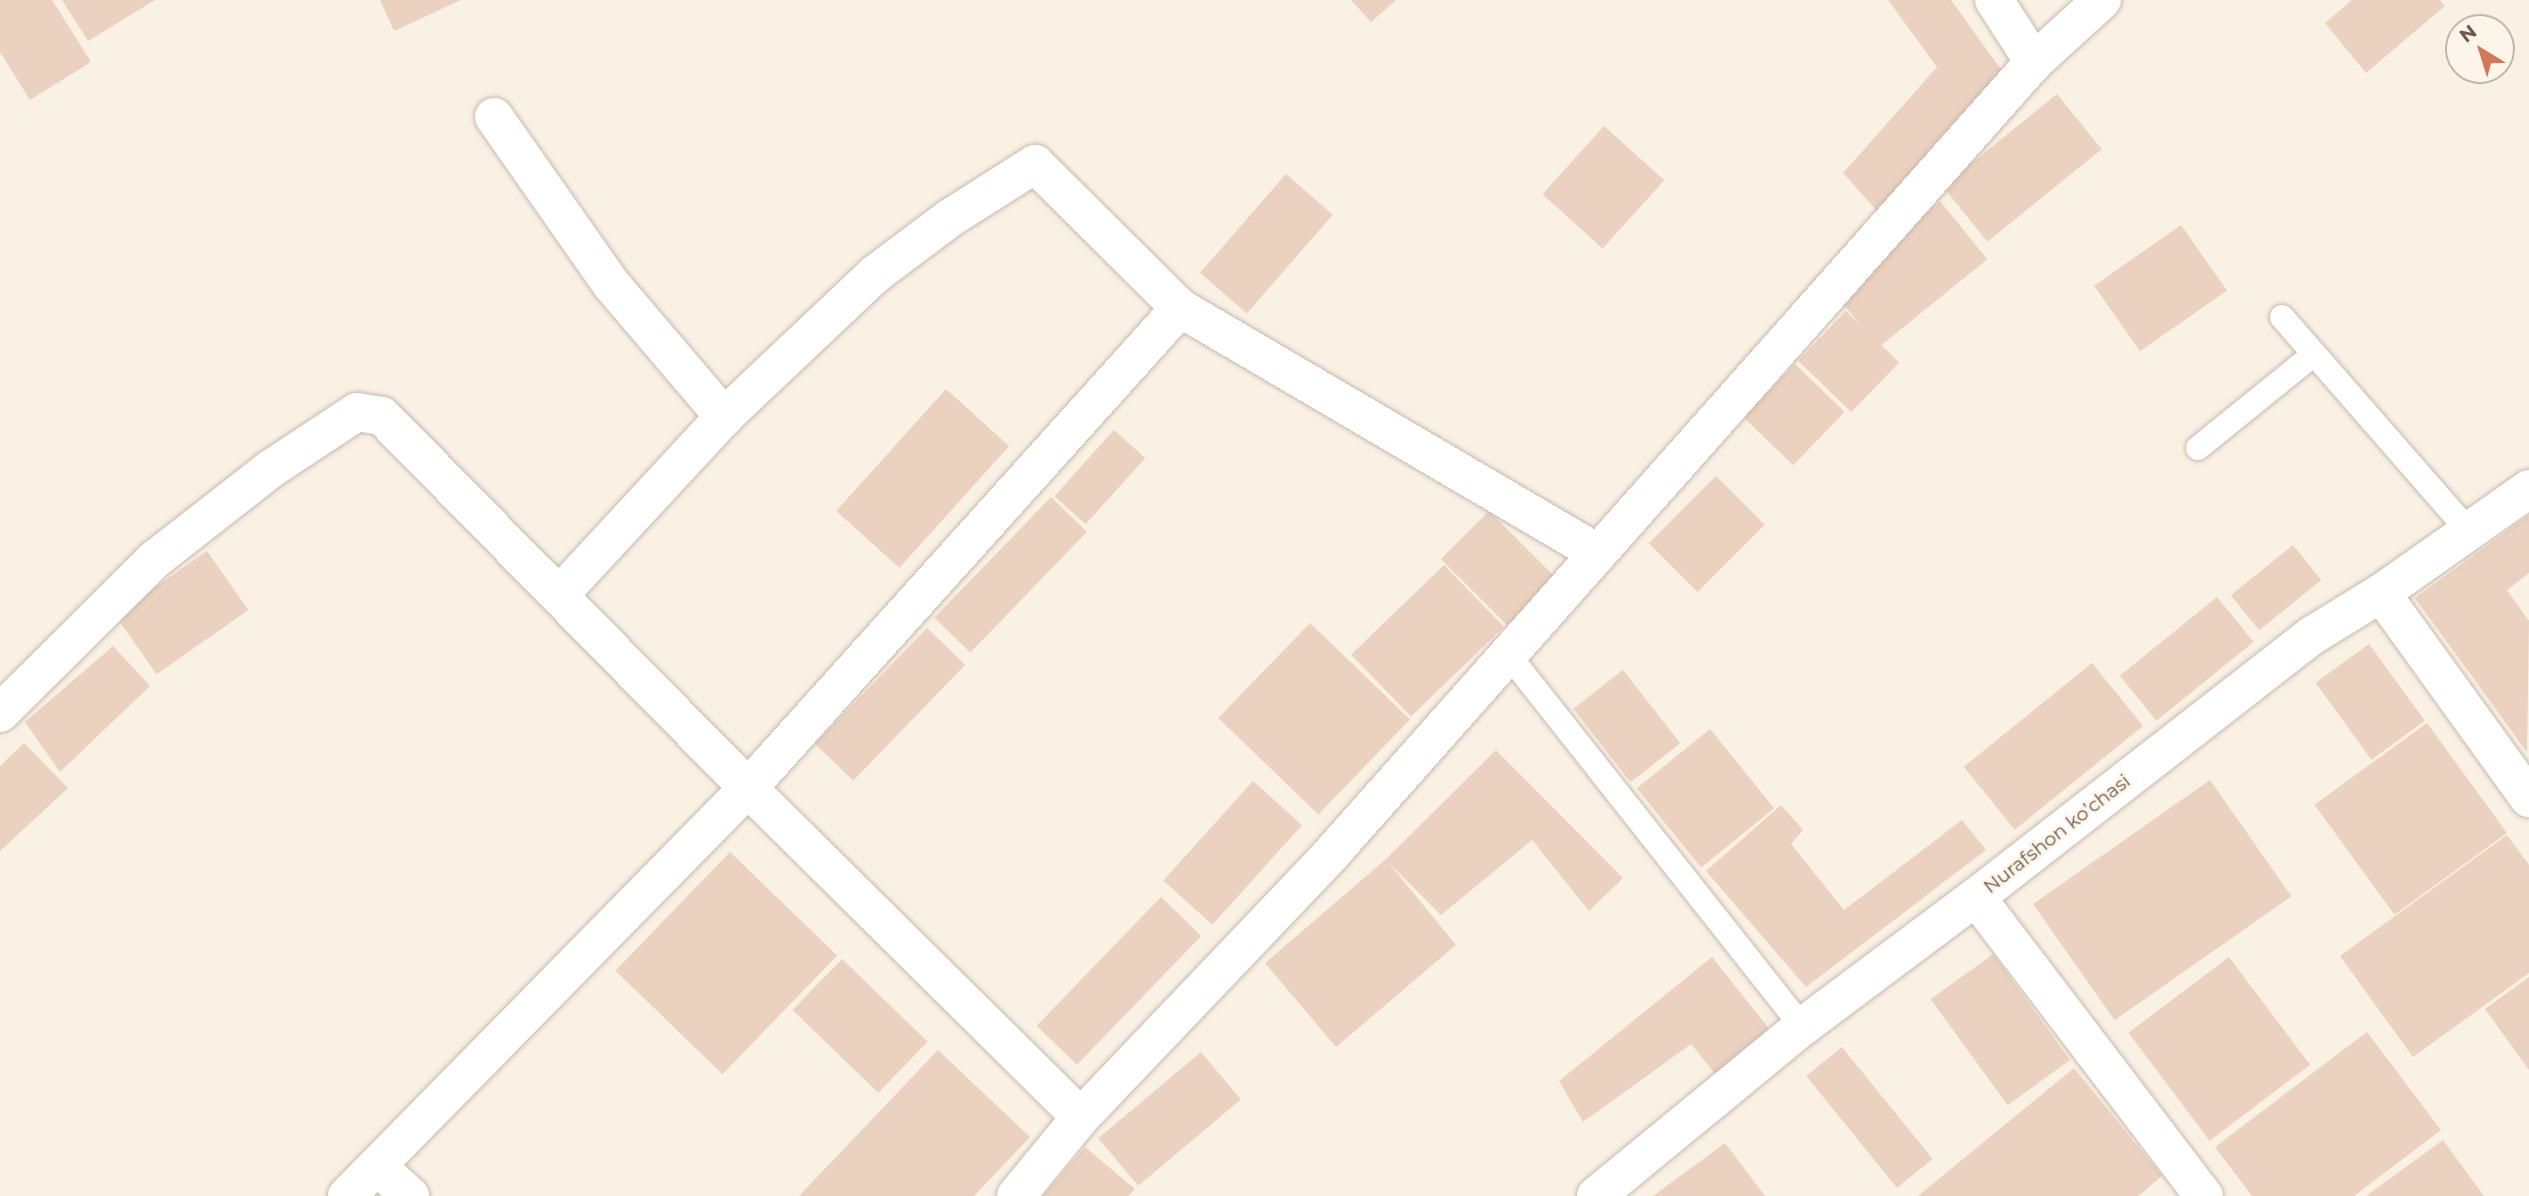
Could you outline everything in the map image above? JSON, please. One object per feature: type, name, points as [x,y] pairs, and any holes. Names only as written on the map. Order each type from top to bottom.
[{"type":"street","points":[[1994,0],[2034,62]]},
{"type":"street","points":[[1016,1196],[1081,1117],[1332,853],[1596,552],[2034,62],[2102,0]]},
{"type":"street","points":[[494,117],[611,284],[724,417]]},
{"type":"street","points":[[559,595],[724,417],[874,275],[950,218],[1035,164],[1180,308],[1596,552]]},
{"type":"street","points":[[346,1196],[748,788],[1180,308]]},
{"type":"street","points":[[0,713],[154,560],[270,470],[357,412],[382,416],[748,788],[1081,1117]]},
{"type":"street","name":"Nurafshon ko’chasi","points":[[1596,1196],[1802,1027],[1976,897],[2313,635],[2381,593],[2529,489]]},
{"type":"street","points":[[2381,593],[2529,798]]},
{"type":"street","points":[[1976,897],[2204,1196]]},
{"type":"street","points":[[377,1166],[410,1196]]},
{"type":"lane","points":[[2282,317],[2469,531]]},
{"type":"lane","points":[[2198,448],[2314,354]]},
{"type":"lane","points":[[1507,653],[1802,1027]]},
{"type":"building","points":[[0,0],[52,0],[91,62],[30,100],[0,52]]},
{"type":"building","points":[[62,0],[155,0],[88,41]]},
{"type":"building","points":[[380,0],[461,0],[394,31]]},
{"type":"building","points":[[1351,0],[1396,0],[1371,22]]},
{"type":"building","points":[[1888,0],[1951,0],[2005,75],[1879,213],[1843,173],[1937,67]]},
{"type":"building","points":[[2352,0],[2440,0],[2445,6],[2366,73],[2325,23]]},
{"type":"building","points":[[2057,94],[2102,149],[1987,242],[1943,187]]},
{"type":"building","points":[[1604,126],[1664,180],[1603,249],[1542,194]]},
{"type":"building","points":[[1286,174],[1333,215],[1247,314],[1200,273]]},
{"type":"building","points":[[1940,201],[1987,259],[1878,347],[1831,289]]},
{"type":"building","points":[[2181,225],[2227,291],[2140,351],[2094,286]]},
{"type":"building","points":[[1846,311],[1899,362],[1851,412],[1798,361]]},
{"type":"building","points":[[1795,364],[1845,412],[1793,465],[1744,417]]},
{"type":"building","points":[[946,389],[1009,446],[899,568],[836,511]]},
{"type":"building","points":[[1114,430],[1145,458],[1086,524],[1054,496]]},
{"type":"building","points":[[1716,476],[1765,525],[1698,592],[1649,543]]},
{"type":"building","points":[[1051,497],[1087,532],[970,653],[934,618]]},
{"type":"building","points":[[1489,511],[1555,577],[1507,626],[1441,559]]},
{"type":"building","points":[[2529,515],[2529,573],[2507,590],[2529,621],[2527,752],[2415,598]]},
{"type":"building","points":[[2293,545],[2321,580],[2259,630],[2231,595]]},
{"type":"building","points":[[207,551],[248,610],[157,674],[115,615]]},
{"type":"building","points":[[1444,565],[1504,627],[1411,716],[1351,655]]},
{"type":"building","points":[[2217,597],[2254,642],[2156,721],[2120,676]]},
{"type":"building","points":[[1310,623],[1410,720],[1318,815],[1218,718]]},
{"type":"building","points":[[927,628],[965,665],[853,781],[815,744]]},
{"type":"building","points":[[2369,644],[2425,721],[2371,760],[2316,683]]},
{"type":"building","points":[[113,646],[150,686],[60,772],[25,722]]},
{"type":"building","points":[[2092,663],[2143,726],[2015,830],[1964,767]]},
{"type":"building","points":[[1623,670],[1680,743],[1631,782],[1573,709]]},
{"type":"building","points":[[2427,723],[2507,833],[2394,915],[2315,805]]},
{"type":"building","points":[[1710,729],[1774,808],[1701,867],[1637,788]]},
{"type":"building","points":[[24,743],[68,788],[0,851],[0,766]]},
{"type":"building","points":[[1496,750],[1623,878],[1589,911],[1532,840],[1441,915],[1388,862],[1456,945],[1336,1047],[1265,963],[1386,859]]},
{"type":"building","points":[[2210,780],[2291,896],[2115,1020],[2033,904]]},
{"type":"building","points":[[1253,781],[1302,825],[1212,925],[1163,881]]},
{"type":"building","points":[[1781,805],[1803,830],[1791,844],[1844,910],[1962,820],[1986,850],[1806,987],[1706,871]]},
{"type":"building","points":[[2507,835],[2529,865],[2529,973],[2413,1057],[2340,956]]},
{"type":"building","points":[[730,852],[837,956],[723,1074],[615,971]]},
{"type":"building","points":[[1161,897],[1201,936],[1077,1065],[1037,1026]]},
{"type":"building","points":[[1993,954],[2070,1060],[2008,1105],[1931,999]]},
{"type":"building","points":[[1712,957],[1778,1040],[1724,1085],[1691,1044],[1583,1122],[1559,1081]]},
{"type":"building","points":[[2229,957],[2310,1065],[2210,1141],[2128,1033]]},
{"type":"building","points":[[842,959],[928,1042],[878,1093],[793,1010]]},
{"type":"building","points":[[2529,977],[2529,1070],[2485,1009]]},
{"type":"building","points":[[2367,1032],[2441,1130],[2354,1196],[2252,1196],[2215,1147]]},
{"type":"building","points":[[1842,1047],[1933,1159],[1897,1188],[1806,1076]]},
{"type":"building","points":[[938,1050],[1030,1137],[974,1196],[799,1196]]},
{"type":"building","points":[[1201,1052],[1241,1099],[1138,1186],[1098,1138]]},
{"type":"building","points":[[2074,1068],[2162,1176],[2138,1196],[1918,1196]]},
{"type":"building","points":[[2443,1140],[2484,1196],[2366,1196]]},
{"type":"building","points":[[1725,1143],[1765,1196],[1653,1196]]},
{"type":"building","points":[[1085,1147],[1135,1189],[1128,1196],[1043,1196]]}]
